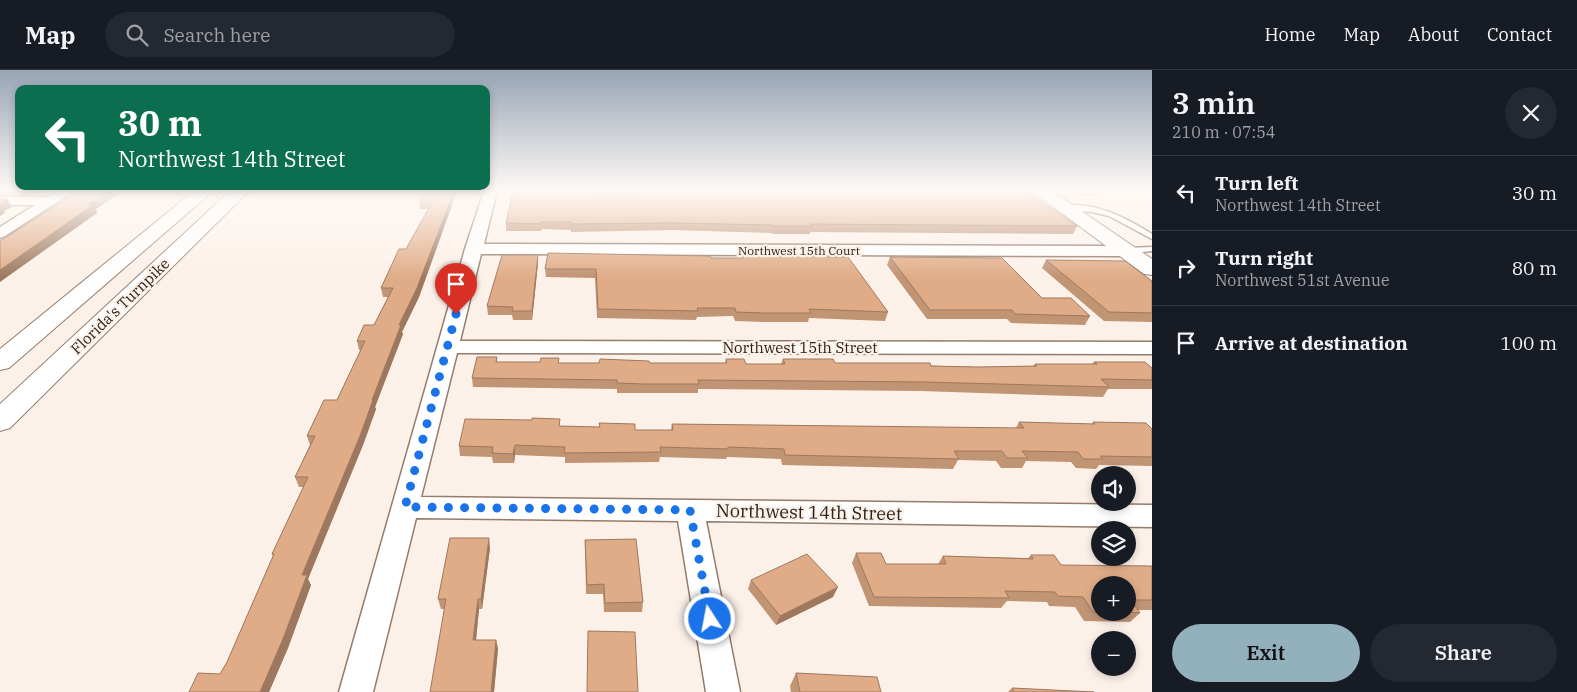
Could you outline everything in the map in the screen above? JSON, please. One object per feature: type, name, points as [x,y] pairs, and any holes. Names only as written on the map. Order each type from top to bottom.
[{"type":"main road","name":"Florida's Turnpike","points":[[0,362],[169,220]]},
{"type":"main road","name":"Florida's Turnpike","points":[[0,420],[210,220]]},
{"type":"main road","points":[[1081,220],[1152,269]]},
{"type":"street","points":[[0,233],[20,220]]},
{"type":"street","points":[[356,692],[482,220]]},
{"type":"street","name":"Northwest 15th Court","points":[[473,250],[1126,251]]},
{"type":"street","name":"Northwest 15th Street","points":[[448,346],[1152,348]]},
{"type":"street","name":"Northwest 14th Street","points":[[405,507],[1152,516]]},
{"type":"street","points":[[690,510],[723,692]]},
{"type":"lane","points":[[1124,220],[1152,237]]},
{"type":"lane","points":[[1126,251],[1152,249]]},
{"type":"building","points":[[33,220],[72,220],[0,270],[0,241]]},
{"type":"building","points":[[422,220],[443,220],[417,288],[399,325],[401,325],[360,436],[302,575],[307,575],[283,639],[260,692],[189,692],[198,673],[220,674],[227,662],[274,554],[272,554],[308,477],[295,477],[315,436],[307,436],[324,400],[337,400],[365,341],[357,341],[364,325],[374,325],[393,288],[381,288],[399,249],[406,249]]},
{"type":"building","points":[[507,220],[1068,220],[1077,226],[810,224],[812,226],[774,226],[673,223],[506,223]]},
{"type":"building","points":[[548,253],[710,256],[711,258],[743,258],[742,256],[848,257],[888,312],[809,309],[811,313],[765,313],[736,312],[735,308],[697,308],[698,311],[598,309],[596,269],[545,269]]},
{"type":"building","points":[[502,255],[538,255],[532,311],[512,311],[513,307],[487,306]]},
{"type":"building","points":[[890,257],[1002,258],[1042,298],[1071,298],[1090,316],[1015,314],[1012,310],[930,310]]},
{"type":"building","points":[[1046,260],[1125,261],[1152,281],[1152,313],[1109,312]]},
{"type":"building","points":[[477,357],[497,357],[496,362],[540,362],[541,358],[559,358],[558,363],[599,363],[600,359],[649,361],[650,363],[727,363],[726,359],[744,359],[746,364],[785,364],[783,359],[833,359],[835,363],[930,363],[931,366],[978,367],[1037,366],[1035,364],[1097,364],[1094,362],[1145,362],[1152,368],[1152,380],[1101,379],[1109,387],[925,382],[698,380],[699,384],[644,384],[617,383],[617,380],[472,378]]},
{"type":"building","points":[[532,418],[560,419],[559,426],[600,427],[599,423],[635,424],[635,430],[673,430],[672,424],[1024,428],[1019,422],[1146,423],[1152,429],[1152,457],[1100,456],[1103,459],[1083,459],[1078,452],[1022,451],[1028,458],[1007,458],[1002,451],[954,451],[959,459],[785,455],[784,449],[728,447],[728,449],[660,447],[661,452],[564,453],[565,447],[515,445],[513,454],[492,453],[493,447],[459,446],[465,419],[532,420]]},
{"type":"building","points":[[450,538],[489,538],[481,599],[478,599],[473,640],[496,640],[491,692],[430,692],[446,599],[438,599]]},
{"type":"building","points":[[636,539],[643,602],[605,603],[604,584],[587,585],[585,540]]},
{"type":"building","points":[[856,553],[881,553],[886,564],[946,564],[943,556],[1033,559],[1031,555],[1054,555],[1061,565],[1152,566],[1152,600],[1136,600],[1136,576],[1091,576],[1091,609],[1083,597],[1058,596],[1055,592],[1005,591],[1009,598],[874,597]]},
{"type":"building","points":[[807,554],[838,587],[780,616],[751,580]]},
{"type":"building","points":[[588,631],[635,632],[638,692],[587,692]]},
{"type":"building","points":[[796,673],[877,677],[881,692],[800,692]]},
{"type":"building","points":[[1012,688],[1094,692],[1014,692]]},
{"type":"route","points":[[456,314],[405,507],[690,510],[710,619]]}]
